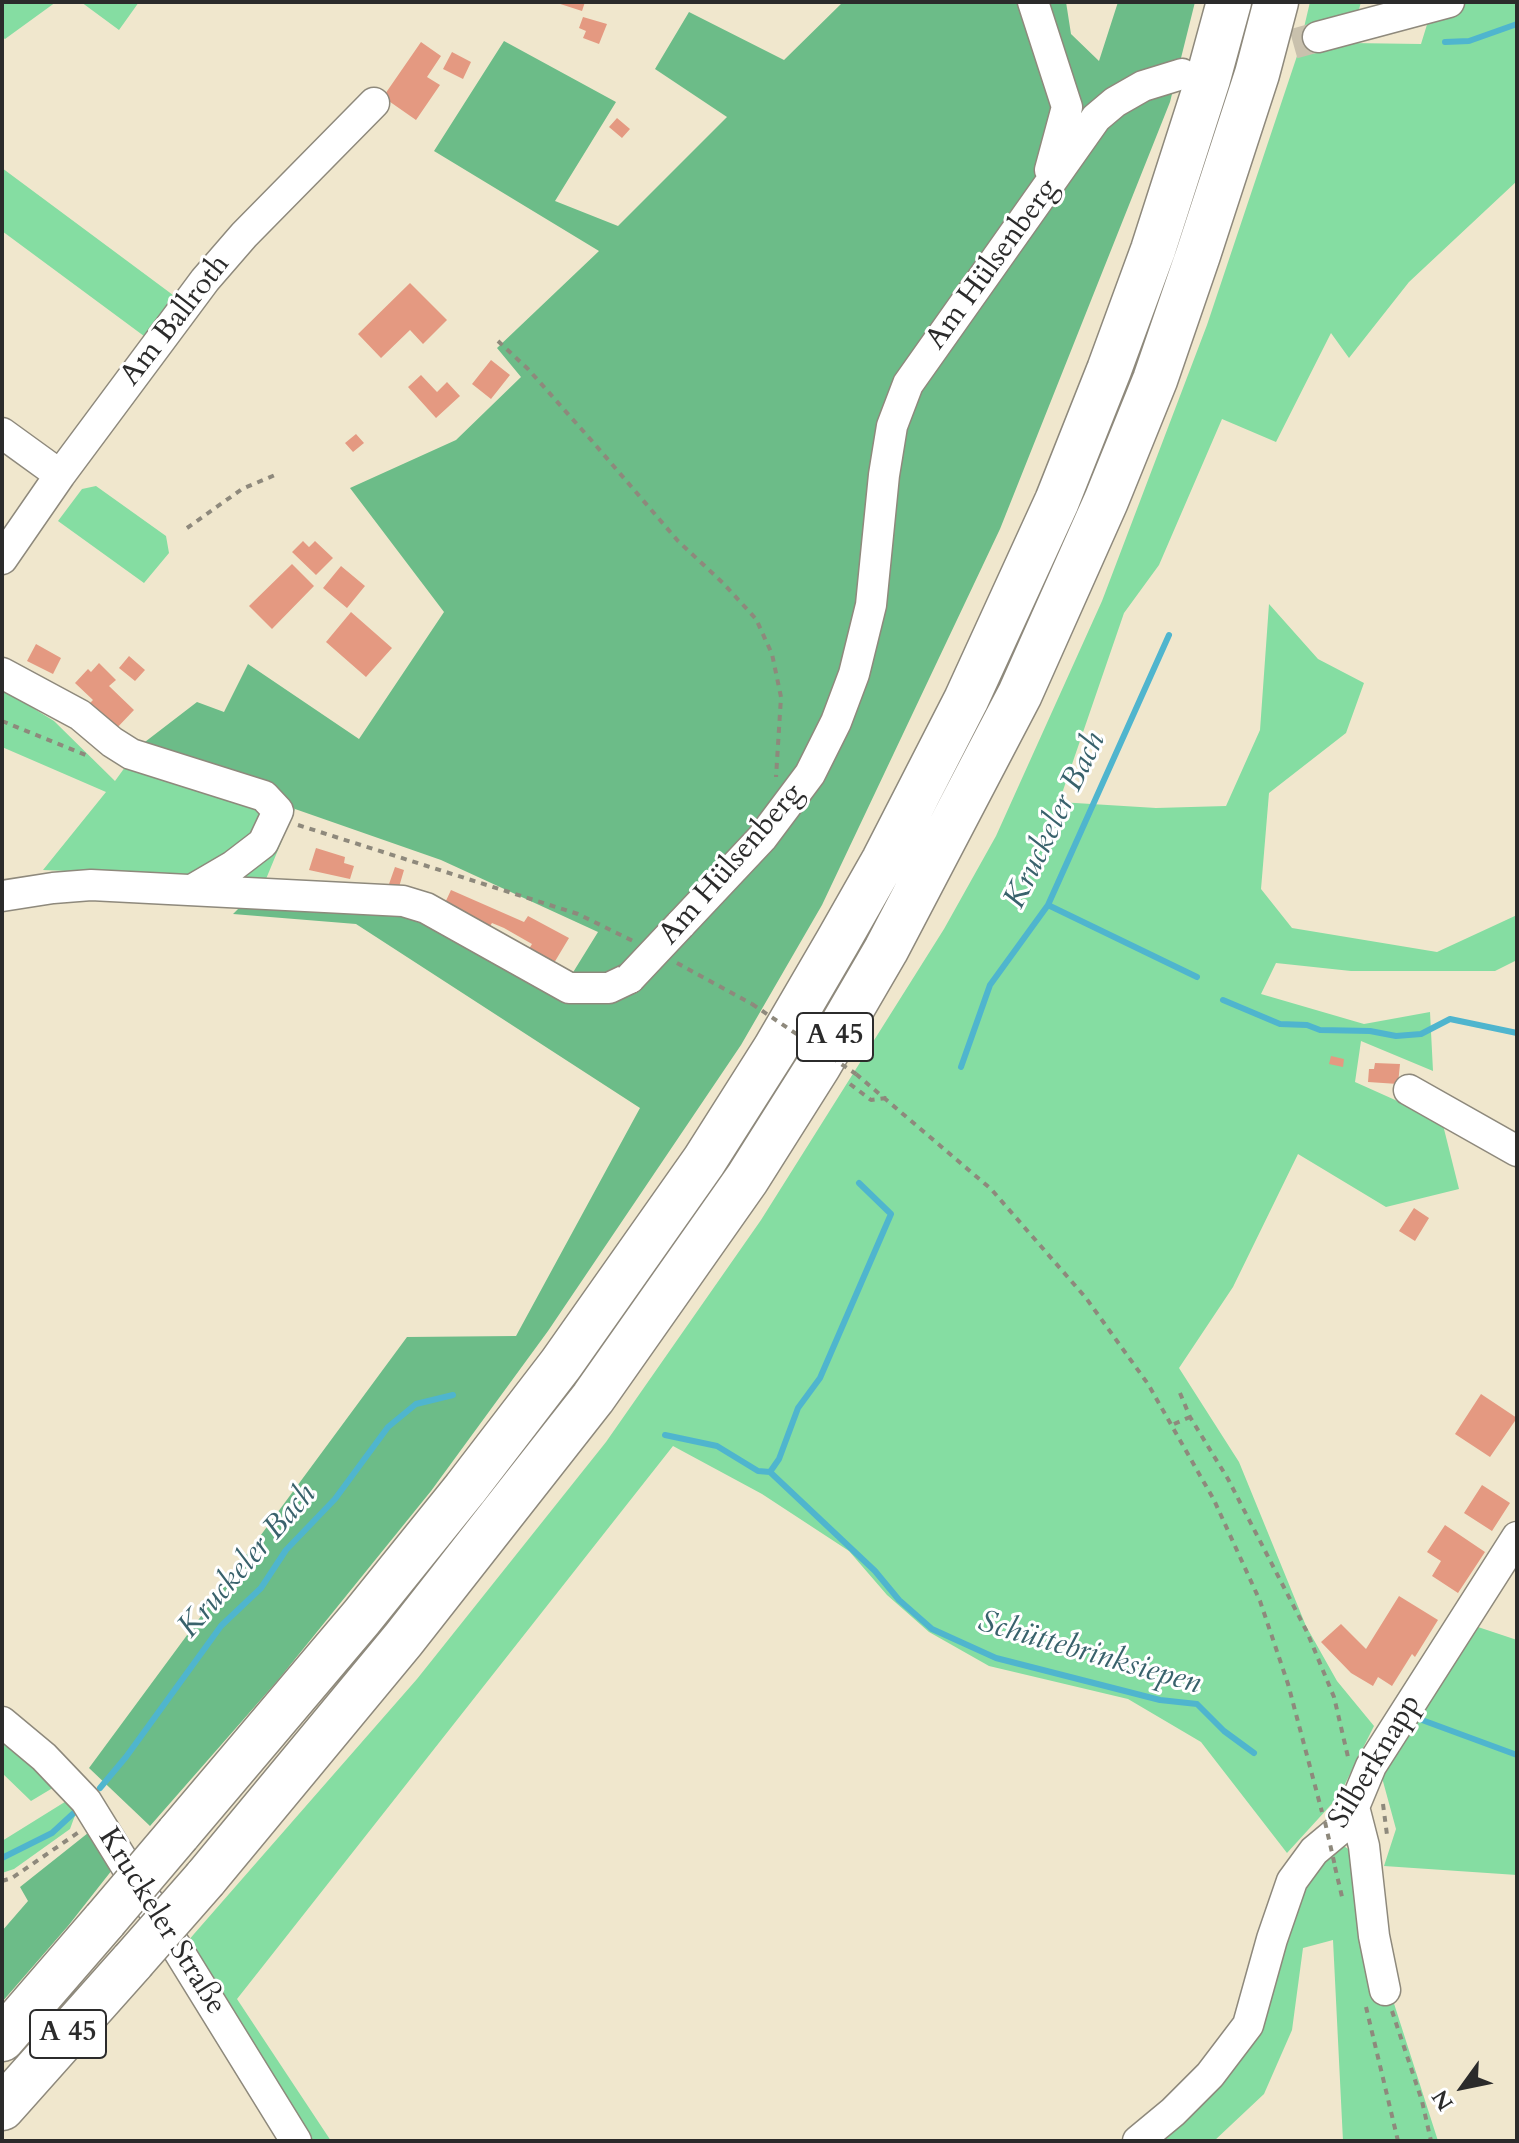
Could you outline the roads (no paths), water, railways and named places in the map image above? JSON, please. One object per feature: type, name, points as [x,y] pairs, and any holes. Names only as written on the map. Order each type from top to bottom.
[{"type":"highway","name":"A 45","points":[[2,2039],[361,1618],[465,1489],[561,1364],[704,1161],[775,1049],[891,846],[966,700],[1057,501],[1153,250],[1208,79],[1229,2]]},
{"type":"highway","name":"A 45","points":[[2,2108],[205,1879],[403,1640],[593,1398],[747,1179],[819,1065],[886,950],[1020,694],[1111,487],[1155,380],[1198,255],[1257,74],[1276,2]]},
{"type":"street","points":[[1033,2],[1067,107],[1041,198]]},
{"type":"street","points":[[1318,37],[1403,8],[1449,2]]},
{"type":"street","name":"Am Hülsenberg","points":[[2,896],[91,885],[403,901],[426,908],[569,988],[609,988],[630,978],[762,838],[810,774],[836,722],[854,674],[871,605],[892,426],[908,384],[1096,118],[1115,102],[1143,86],[1182,74]]},
{"type":"street","name":"Am Ballroth","points":[[2,559],[68,465],[215,269],[244,235],[374,103]]},
{"type":"street","points":[[1067,107],[1096,118]]},
{"type":"street","points":[[2,433],[68,465]]},
{"type":"street","points":[[2,673],[80,715],[131,754],[264,796],[278,811],[263,843],[233,866],[192,890]]},
{"type":"street","points":[[1409,1090],[1517,1151]]},
{"type":"street","name":"Silberknapp","points":[[1138,2141],[1210,2075],[1248,2025],[1292,1881],[1314,1851],[1338,1831],[1354,1807],[1371,1766],[1517,1537]]},
{"type":"street","name":"Kruckeler Straße","points":[[2,1722],[44,1757],[86,1801],[296,2141]]},
{"type":"street","points":[[1354,1807],[1364,1846],[1374,1936],[1375,1995]]},
{"type":"waterway","name":"Kruckeler Bach","points":[[1445,42],[1469,41],[1517,24]]},
{"type":"waterway","name":"Kruckeler Bach","points":[[961,1067],[990,985],[1048,905],[1169,635]]},
{"type":"waterway","points":[[1048,905],[1197,977]]},
{"type":"waterway","points":[[1223,1000],[1280,1024],[1307,1025],[1320,1030],[1370,1031],[1396,1036],[1421,1034],[1450,1019],[1517,1033]]},
{"type":"waterway","name":"Kruckeler Bach","points":[[665,1435],[717,1446],[758,1471],[770,1472],[779,1459],[798,1408],[820,1378],[891,1214],[859,1183]]},
{"type":"waterway","name":"Kruckeler Bach","points":[[100,1788],[221,1626],[261,1588],[286,1550],[335,1499],[388,1427],[416,1404],[453,1395]]},
{"type":"waterway","name":"Schüttebrinksiepen","points":[[770,1472],[932,1629],[996,1658],[1160,1700],[1197,1704],[1224,1731],[1254,1753]]},
{"type":"waterway","name":"Schüttebrinksiepen","points":[[1422,1720],[1517,1755]]},
{"type":"waterway","name":"Kruckeler Bach","points":[[2,1858],[52,1833],[77,1810]]},
{"type":"tunnel","points":[[1250,56],[1318,37]]}]
